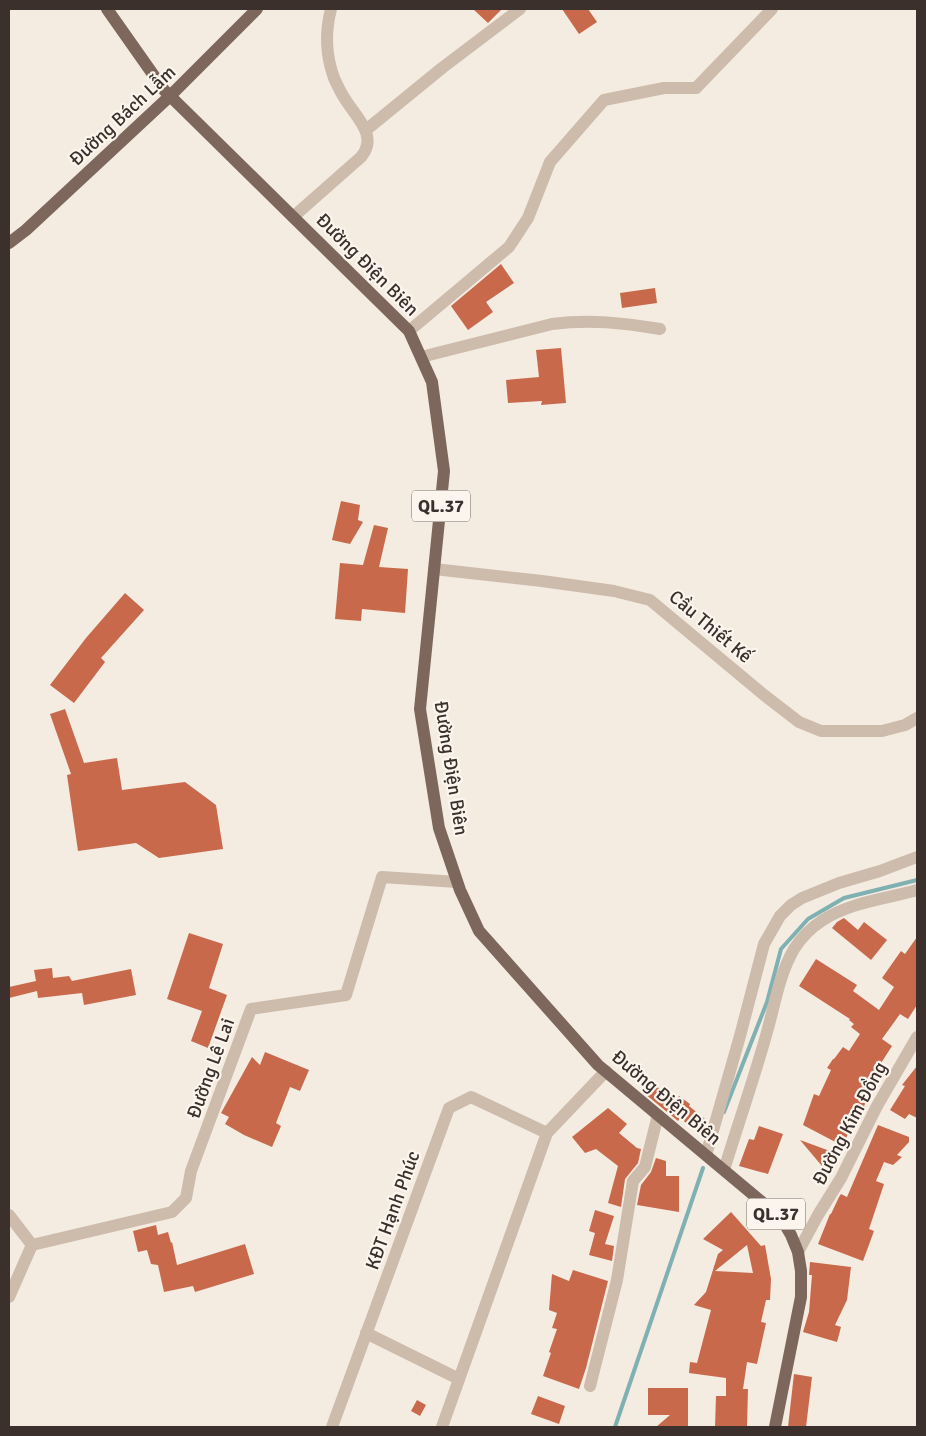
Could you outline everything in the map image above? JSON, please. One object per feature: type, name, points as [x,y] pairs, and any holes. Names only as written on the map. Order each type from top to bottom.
[{"type":"main road","name":"Đường Điện Biên","points":[[107,9],[164,90],[410,330],[432,382],[444,471],[420,708],[439,828],[457,882],[480,930],[598,1065],[781,1218],[791,1235],[798,1252],[801,1270],[801,1297],[775,1427]]},
{"type":"main road","name":"Đường Bách Lẫm","points":[[9,243],[26,230],[170,96],[256,9]]},
{"type":"street","points":[[293,217],[364,153],[368,140],[366,130],[341,92],[331,66],[327,39],[331,9]]},
{"type":"street","points":[[366,130],[464,50],[520,9]]},
{"type":"street","points":[[410,330],[508,246],[528,218],[550,162],[604,100],[664,88],[696,88],[772,9]]},
{"type":"street","points":[[422,357],[552,324],[614,322],[660,329]]},
{"type":"street","name":"Cầu Thiết Kế","points":[[434,569],[614,591],[650,600],[799,722],[821,731],[882,731],[905,725],[917,718]]},
{"type":"street","points":[[706,1155],[764,944],[780,916],[791,905],[802,898],[839,883],[880,872],[917,857]]},
{"type":"street","name":"Đường Lê Lai","points":[[32,1245],[172,1212],[186,1198],[191,1171],[251,1009],[346,995],[382,877],[457,882]]},
{"type":"street","points":[[724,1170],[768,1031],[779,984],[786,964],[801,938],[823,920],[837,913],[866,902],[917,890]]},
{"type":"street","name":"Đường Kim Đồng","points":[[798,1252],[841,1178],[877,1106],[917,1037]]},
{"type":"street","points":[[442,1427],[547,1132],[606,1071]]},
{"type":"street","name":"KĐT Hạnh Phúc","points":[[332,1427],[449,1108],[471,1097],[547,1132]]},
{"type":"street","points":[[590,1386],[617,1280],[634,1181],[644,1168],[658,1115]]},
{"type":"street","points":[[9,1215],[32,1245],[9,1297]]},
{"type":"street","points":[[366,1334],[459,1379]]},
{"type":"building","points":[[473,9],[502,9],[488,23]]},
{"type":"building","points":[[562,9],[588,9],[597,22],[579,34]]},
{"type":"building","points":[[501,264],[514,283],[486,302],[493,312],[468,330],[451,306]]},
{"type":"building","points":[[655,288],[657,303],[622,308],[620,293]]},
{"type":"building","points":[[561,348],[566,403],[541,405],[542,401],[508,403],[506,380],[539,377],[536,350]]},
{"type":"building","points":[[341,501],[360,505],[358,520],[363,522],[350,544],[332,540]]},
{"type":"building","points":[[374,525],[388,528],[379,567],[408,569],[405,613],[362,609],[361,621],[335,619],[340,563],[363,565]]},
{"type":"building","points":[[125,593],[144,610],[101,658],[105,662],[74,703],[50,685],[86,638]]},
{"type":"building","points":[[65,709],[84,763],[117,758],[122,790],[185,782],[216,805],[223,849],[159,858],[136,843],[78,851],[67,775],[71,774],[50,714]]},
{"type":"building","points":[[844,918],[858,930],[864,922],[887,940],[871,960],[832,928]]},
{"type":"building","points":[[189,933],[223,944],[209,988],[227,995],[208,1048],[191,1041],[202,1011],[167,999]]},
{"type":"building","points":[[917,937],[917,1005],[908,1019],[900,1014],[882,1039],[892,1046],[865,1088],[872,1091],[864,1106],[866,1107],[860,1121],[857,1120],[852,1132],[849,1131],[843,1146],[803,1125],[814,1094],[819,1096],[831,1070],[827,1068],[843,1047],[849,1051],[860,1034],[851,1027],[854,1024],[850,1019],[799,986],[816,959],[857,985],[853,991],[879,1010],[894,987],[882,978],[901,951],[905,954]]},
{"type":"building","points":[[52,968],[53,978],[69,976],[72,981],[131,969],[136,995],[84,1005],[82,993],[38,998],[37,991],[9,998],[9,987],[36,981],[34,970]]},
{"type":"building","points":[[265,1052],[309,1070],[300,1091],[290,1087],[276,1123],[281,1126],[272,1147],[244,1135],[225,1124],[229,1117],[221,1113],[252,1057],[260,1065]]},
{"type":"building","points":[[917,1066],[917,1118],[909,1114],[905,1119],[890,1110],[905,1086],[902,1085]]},
{"type":"building","points":[[652,1083],[676,1101],[679,1096],[705,1119],[696,1131],[680,1118],[678,1121],[644,1093]]},
{"type":"building","points":[[608,1108],[627,1124],[619,1133],[637,1148],[641,1149],[638,1163],[625,1179],[621,1207],[608,1203],[618,1166],[596,1149],[585,1153],[572,1137]]},
{"type":"building","points":[[878,1125],[909,1137],[909,1142],[897,1155],[902,1157],[893,1165],[884,1162],[876,1181],[884,1184],[869,1229],[874,1231],[863,1261],[818,1244],[839,1197],[841,1194],[847,1197]]},
{"type":"building","points":[[759,1126],[783,1134],[768,1174],[739,1166],[749,1139],[754,1140]]},
{"type":"building","points":[[800,1140],[838,1154],[827,1172]]},
{"type":"building","points":[[656,1158],[666,1161],[666,1176],[679,1176],[679,1212],[637,1205],[641,1185],[651,1172]]},
{"type":"building","points":[[595,1210],[614,1216],[605,1244],[614,1246],[612,1261],[589,1255],[595,1233],[589,1231]]},
{"type":"building","points":[[731,1212],[761,1246],[765,1245],[771,1279],[770,1300],[766,1300],[761,1322],[766,1323],[757,1364],[747,1362],[743,1389],[748,1389],[747,1427],[715,1427],[716,1396],[726,1396],[726,1378],[689,1373],[690,1362],[697,1363],[711,1310],[694,1305],[706,1292],[718,1254],[723,1250],[703,1239]],"holes":[[[747,1245],[753,1273],[715,1271]]]},
{"type":"building","points":[[156,1225],[158,1235],[168,1232],[177,1265],[245,1244],[254,1274],[195,1292],[193,1286],[164,1292],[158,1265],[151,1264],[147,1250],[138,1252],[133,1231]]},
{"type":"building","points":[[810,1262],[851,1267],[847,1300],[835,1325],[841,1327],[837,1342],[803,1332],[809,1312],[812,1275],[809,1275]]},
{"type":"building","points":[[573,1270],[608,1281],[579,1389],[543,1376],[557,1329],[552,1328],[557,1313],[549,1310],[552,1274],[569,1281]]},
{"type":"building","points":[[794,1374],[812,1377],[806,1427],[788,1427]]},
{"type":"building","points":[[648,1388],[688,1388],[688,1427],[656,1427],[670,1415],[648,1415]]},
{"type":"building","points":[[538,1396],[565,1406],[559,1424],[531,1414]]},
{"type":"building","points":[[417,1400],[426,1405],[420,1416],[411,1411]]},
{"type":"waterway","points":[[724,1112],[767,1002],[781,949],[808,919],[844,898],[917,880]]},
{"type":"waterway","points":[[615,1427],[703,1168]]}]
